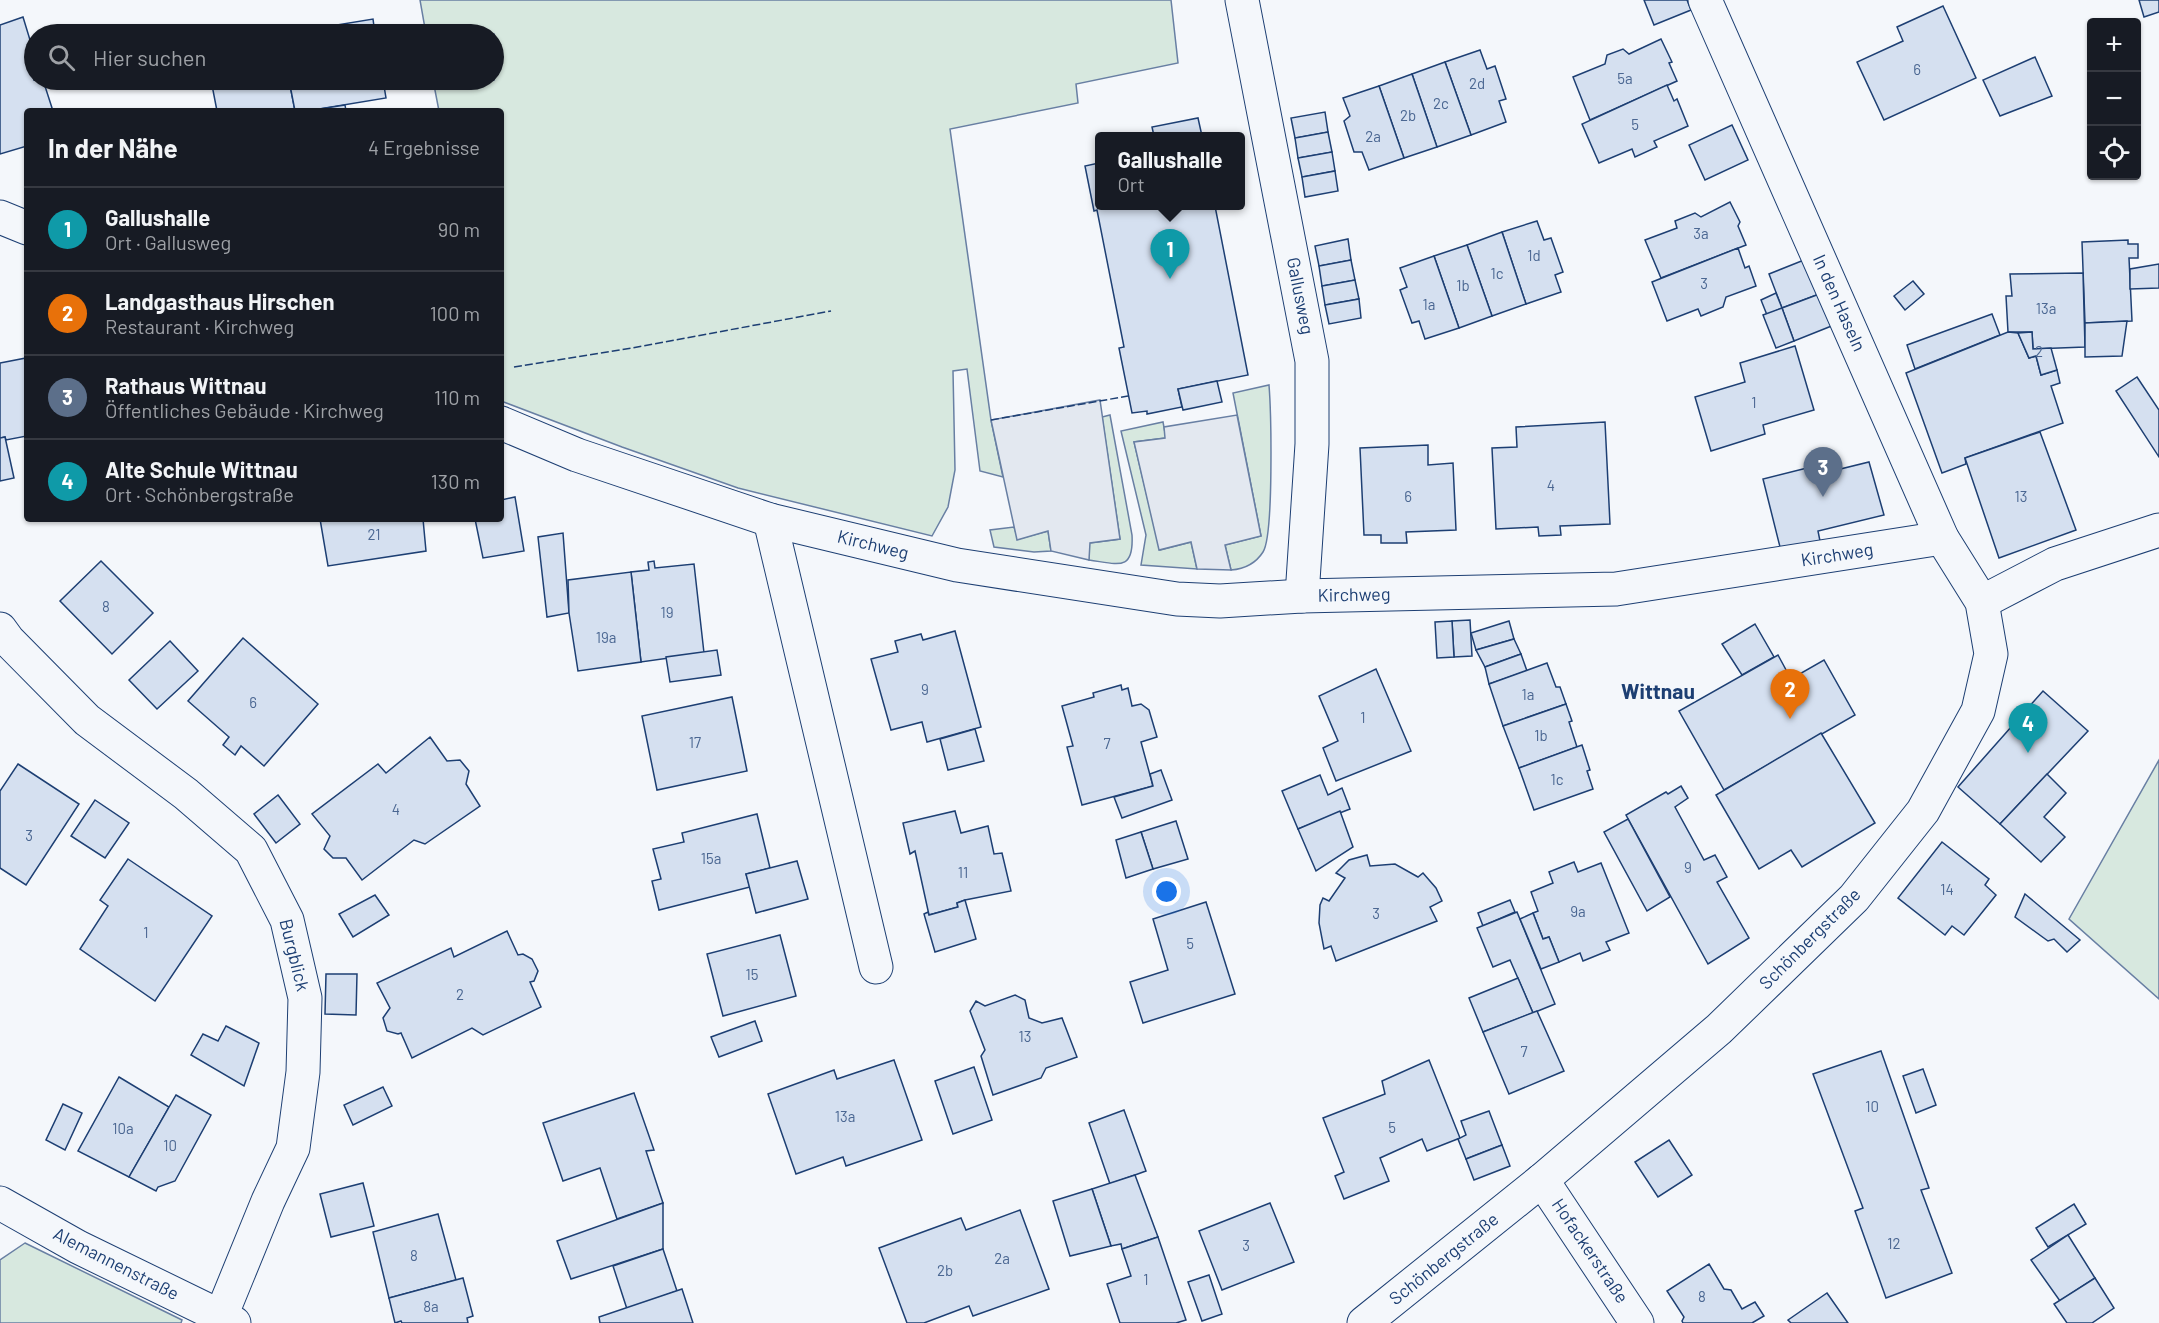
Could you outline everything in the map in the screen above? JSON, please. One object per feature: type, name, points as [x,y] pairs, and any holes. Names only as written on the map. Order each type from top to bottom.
[{"type":"street","name":"Gallusweg","points":[[1242,0],[1312,361],[1312,444],[1302,596]]},
{"type":"street","name":"In den Haseln","points":[[1705,0],[1942,538],[1982,602]]},
{"type":"street","points":[[0,217],[24,227]]},
{"type":"street","name":"Kirchweg","points":[[504,424],[577,455],[770,520],[957,565],[1177,599],[1220,601],[1302,596],[1616,589],[1942,538]]},
{"type":"street","points":[[770,520],[876,967]]},
{"type":"street","points":[[1982,602],[2055,564],[2159,530]]},
{"type":"street","name":"Schönbergstraße","points":[[1364,1323],[1542,1180],[1719,1029],[1854,898],[1923,811],[1978,711],[1991,654],[1982,602]]},
{"type":"street","name":"Burgblick","points":[[0,629],[8,640],[87,720],[186,794],[251,850],[287,920],[306,998],[303,1072],[293,1148],[268,1201],[228,1320]]},
{"type":"street","name":"Hofackerstraße","points":[[1542,1180],[1637,1323]]},
{"type":"street","name":"Alemannenstraße","points":[[0,1203],[78,1247],[228,1320]]},
{"type":"shaded area","points":[[420,0],[1171,0],[1178,63],[1076,84],[1078,103],[950,129],[991,420],[1003,477],[980,471],[967,369],[953,371],[955,470],[948,507],[932,536],[738,488],[504,402],[504,108],[438,108],[435,90],[504,90],[504,24],[424,24]]},
{"type":"shaded area","points":[[1269,385],[1271,472],[1266,541],[1263,552],[1257,559],[1245,567],[1231,570],[1225,545],[1261,536],[1233,393]]},
{"type":"shaded area","points":[[1100,400],[1120,539],[1090,543],[1089,560],[1051,551],[1048,531],[1017,540],[991,420]]},
{"type":"shaded area","points":[[1110,415],[1132,535],[1130,555],[1127,560],[1116,564],[1089,560],[1089,543],[1120,539],[1102,417]]},
{"type":"shaded area","points":[[1237,415],[1261,536],[1225,545],[1231,570],[1197,569],[1191,542],[1159,550],[1134,442],[1165,438],[1164,427]]},
{"type":"shaded area","points":[[1163,422],[1166,438],[1134,442],[1160,550],[1191,542],[1197,569],[1141,565],[1146,535],[1121,431]]},
{"type":"shaded area","points":[[1014,527],[1018,539],[1048,531],[1051,551],[1034,552],[994,547],[990,530]]},
{"type":"shaded area","points":[[2159,760],[2159,999],[2069,919]]},
{"type":"shaded area","points":[[25,1243],[182,1320],[181,1323],[0,1323],[0,1260]]},
{"type":"building","points":[[1644,0],[1687,0],[1691,10],[1654,25]]},
{"type":"building","points":[[2139,0],[2159,0],[2159,12],[2144,17]]},
{"type":"building","points":[[1943,6],[1976,78],[1884,120],[1857,62],[1903,41],[1897,27]]},
{"type":"building","points":[[23,17],[25,24],[24,90],[46,90],[52,108],[24,108],[24,147],[0,154],[0,25]]},
{"type":"building","points":[[373,19],[374,24],[343,24]]},
{"type":"building","points":[[1661,39],[1672,62],[1669,63],[1677,81],[1590,120],[1573,77],[1605,64],[1607,55],[1623,49],[1629,54]]},
{"type":"building","points":[[1480,50],[1487,69],[1495,66],[1506,99],[1499,101],[1506,122],[1471,135],[1445,62]]},
{"type":"building","points":[[2035,57],[2052,96],[2000,116],[1983,80]]},
{"type":"building","points":[[1445,62],[1471,135],[1437,147],[1412,74]]},
{"type":"building","points":[[1412,74],[1437,147],[1404,158],[1379,86]]},
{"type":"building","points":[[1667,85],[1674,101],[1677,99],[1688,126],[1654,141],[1657,147],[1635,157],[1632,149],[1599,163],[1582,124]]},
{"type":"building","points":[[1379,86],[1404,158],[1369,170],[1362,152],[1354,152],[1344,121],[1350,116],[1343,98]]},
{"type":"building","points":[[213,90],[291,90],[294,108],[216,108]]},
{"type":"building","points":[[291,90],[385,90],[386,98],[325,108],[294,108]]},
{"type":"building","points":[[345,105],[346,108],[326,108]]},
{"type":"building","points":[[1325,112],[1328,132],[1295,138],[1291,118]]},
{"type":"building","points":[[1198,118],[1201,132],[1153,132],[1152,127]]},
{"type":"building","points":[[1732,125],[1748,160],[1705,180],[1689,145]]},
{"type":"building","points":[[1328,132],[1332,152],[1298,158],[1295,138]]},
{"type":"building","points":[[1332,152],[1335,171],[1302,177],[1298,158]]},
{"type":"building","points":[[1095,164],[1095,210],[1097,210],[1094,211],[1085,166]]},
{"type":"building","points":[[1335,171],[1338,191],[1305,197],[1302,177]]},
{"type":"building","points":[[1730,202],[1740,222],[1738,226],[1746,245],[1661,278],[1645,240],[1677,228],[1675,221],[1695,213],[1701,217]]},
{"type":"building","points":[[1097,210],[1216,210],[1248,375],[1178,389],[1182,407],[1147,414],[1147,411],[1132,413],[1119,348],[1124,347]]},
{"type":"building","points":[[1537,221],[1544,240],[1551,238],[1563,272],[1555,275],[1561,292],[1526,304],[1502,232]]},
{"type":"building","points":[[1502,232],[1526,304],[1492,316],[1467,245]]},
{"type":"building","points":[[1348,239],[1351,260],[1319,266],[1315,246]]},
{"type":"building","points":[[2128,240],[2128,244],[2138,244],[2138,258],[2129,258],[2132,321],[2085,323],[2082,242]]},
{"type":"building","points":[[1467,245],[1492,316],[1459,328],[1434,256]]},
{"type":"building","points":[[1738,248],[1745,268],[1749,266],[1756,286],[1726,297],[1723,307],[1701,316],[1698,309],[1667,321],[1652,282]]},
{"type":"building","points":[[1434,256],[1459,328],[1425,339],[1419,321],[1412,323],[1400,290],[1407,287],[1400,268]]},
{"type":"building","points":[[1809,258],[1822,293],[1782,308],[1769,274]]},
{"type":"building","points":[[1351,260],[1355,280],[1322,286],[1319,266]]},
{"type":"building","points":[[2159,264],[2159,288],[2130,289],[2130,269]]},
{"type":"building","points":[[2083,273],[2085,347],[2033,349],[2032,332],[2008,332],[2006,296],[2012,296],[2010,274]]},
{"type":"building","points":[[1355,280],[1359,299],[1325,305],[1322,286]]},
{"type":"building","points":[[1913,281],[1924,294],[1905,310],[1894,296]]},
{"type":"building","points":[[1776,293],[1782,308],[1767,315],[1761,300]]},
{"type":"building","points":[[1822,293],[1834,325],[1794,341],[1782,308]]},
{"type":"building","points":[[1359,299],[1361,318],[1329,324],[1325,305]]},
{"type":"building","points":[[1782,308],[1794,341],[1776,348],[1763,315]]},
{"type":"building","points":[[1992,314],[2000,335],[1915,369],[1907,345]]},
{"type":"building","points":[[2127,321],[2122,356],[2085,357],[2085,323]]},
{"type":"building","points":[[2008,332],[2018,333],[2029,358],[2036,356],[2041,375],[2057,370],[2060,383],[2051,386],[2063,423],[1965,458],[1966,464],[1942,473],[1906,373]]},
{"type":"building","points":[[2032,332],[2033,349],[2051,348],[2057,370],[2041,375],[2036,356],[2029,358],[2018,333]]},
{"type":"building","points":[[1795,346],[1814,410],[1763,425],[1765,434],[1711,451],[1695,397],[1745,382],[1740,363]]},
{"type":"building","points":[[24,358],[24,437],[6,440],[5,437],[0,438],[0,363]]},
{"type":"building","points":[[2137,377],[2159,410],[2159,457],[2116,391]]},
{"type":"building","points":[[1217,381],[1222,402],[1183,410],[1178,389]]},
{"type":"building","points":[[1605,422],[1610,524],[1560,526],[1561,535],[1539,536],[1538,527],[1496,529],[1492,448],[1517,447],[1516,427]]},
{"type":"building","points":[[2040,432],[2076,530],[1999,558],[1965,458]]},
{"type":"building","points":[[5,437],[14,478],[0,481],[0,438]]},
{"type":"building","points":[[1428,445],[1428,465],[1453,463],[1456,530],[1406,532],[1407,543],[1381,543],[1381,535],[1364,535],[1360,448]]},
{"type":"building","points":[[1869,462],[1884,515],[1818,531],[1820,541],[1781,551],[1763,479],[1819,465],[1820,474]]},
{"type":"building","points":[[515,497],[524,551],[483,558],[476,522],[504,522],[504,499]]},
{"type":"building","points":[[321,522],[423,522],[426,551],[328,566]]},
{"type":"building","points":[[563,533],[569,613],[547,617],[538,537]]},
{"type":"building","points":[[101,561],[153,613],[112,654],[60,601]]},
{"type":"building","points":[[654,561],[655,568],[694,564],[704,653],[641,662],[631,572],[649,570],[648,562]]},
{"type":"building","points":[[631,572],[641,662],[578,671],[569,613],[568,580]]},
{"type":"building","points":[[1470,620],[1472,656],[1454,657],[1452,621]]},
{"type":"building","points":[[1452,621],[1454,657],[1437,658],[1435,622]]},
{"type":"building","points":[[1509,621],[1514,639],[1476,650],[1471,633]]},
{"type":"building","points":[[1755,624],[1774,657],[1742,675],[1722,644]]},
{"type":"building","points":[[955,631],[981,727],[927,742],[922,722],[891,730],[871,659],[898,652],[895,641],[921,634],[923,640]]},
{"type":"building","points":[[243,638],[318,704],[264,766],[241,746],[235,755],[223,745],[229,737],[188,701]]},
{"type":"building","points":[[1514,639],[1521,654],[1485,667],[1476,650]]},
{"type":"building","points":[[170,641],[198,671],[157,709],[129,680]]},
{"type":"building","points":[[717,650],[721,675],[670,682],[666,657]]},
{"type":"building","points":[[1521,654],[1527,671],[1489,684],[1485,667]]},
{"type":"building","points":[[1778,655],[1791,679],[1824,660],[1855,715],[1724,790],[1679,711]]},
{"type":"building","points":[[1547,663],[1556,687],[1560,687],[1566,704],[1503,726],[1489,684]]},
{"type":"building","points":[[1376,669],[1411,751],[1336,781],[1323,748],[1338,741],[1319,696]]},
{"type":"building","points":[[1121,685],[1122,690],[1128,688],[1132,706],[1141,704],[1149,710],[1157,737],[1141,742],[1153,786],[1082,805],[1067,747],[1073,746],[1062,706],[1094,697],[1093,693]]},
{"type":"building","points":[[2043,691],[2088,731],[2000,824],[1958,787]]},
{"type":"building","points":[[732,697],[747,771],[657,790],[642,716]]},
{"type":"building","points":[[1566,704],[1577,747],[1519,768],[1503,726]]},
{"type":"building","points":[[975,729],[984,761],[948,770],[940,739]]},
{"type":"building","points":[[1821,733],[1875,823],[1802,867],[1791,850],[1759,869],[1716,795]]},
{"type":"building","points":[[430,737],[447,761],[460,760],[469,771],[466,784],[480,806],[425,844],[414,840],[362,880],[346,858],[333,858],[324,849],[330,836],[312,814],[378,764],[386,773]]},
{"type":"building","points":[[1582,745],[1593,789],[1534,810],[1519,768]]},
{"type":"building","points":[[18,764],[79,804],[26,885],[0,868],[0,791]]},
{"type":"building","points":[[1161,770],[1172,800],[1122,818],[1114,797],[1153,786],[1150,774]]},
{"type":"building","points":[[2047,774],[2066,793],[2044,817],[2065,837],[2041,862],[2000,824]]},
{"type":"building","points":[[1320,775],[1328,795],[1342,788],[1350,809],[1298,829],[1282,791]]},
{"type":"building","points":[[1681,786],[1688,798],[1675,807],[1704,860],[1715,855],[1727,877],[1717,882],[1749,938],[1708,964],[1626,815]]},
{"type":"building","points":[[278,795],[300,824],[276,843],[254,814]]},
{"type":"building","points":[[95,800],[129,823],[105,858],[71,836]]},
{"type":"building","points":[[955,811],[961,833],[988,826],[994,854],[1002,853],[1011,891],[965,900],[957,903],[958,907],[929,915],[915,851],[910,854],[903,823]]},
{"type":"building","points":[[1340,811],[1353,847],[1316,871],[1298,829]]},
{"type":"building","points":[[757,814],[770,868],[746,874],[750,887],[659,910],[652,881],[661,879],[653,849],[684,842],[682,833]]},
{"type":"building","points":[[1628,819],[1670,897],[1647,911],[1604,832]]},
{"type":"building","points":[[1176,821],[1188,859],[1153,869],[1141,832]]},
{"type":"building","points":[[1141,832],[1153,869],[1126,878],[1116,840]]},
{"type":"building","points":[[1942,842],[1989,879],[1985,885],[1996,895],[1964,935],[1952,926],[1945,935],[1898,898]]},
{"type":"building","points":[[1367,855],[1370,866],[1395,864],[1418,877],[1423,873],[1436,888],[1442,901],[1430,907],[1437,921],[1336,961],[1331,946],[1324,949],[1319,923],[1320,905],[1323,898],[1329,901],[1345,878],[1336,873],[1349,860]]},
{"type":"building","points":[[128,859],[212,916],[155,1001],[80,949],[108,906],[100,900]]},
{"type":"building","points":[[797,861],[808,899],[756,913],[746,874]]},
{"type":"building","points":[[1574,862],[1578,872],[1601,863],[1629,933],[1606,942],[1610,950],[1583,961],[1580,953],[1559,962],[1549,937],[1543,939],[1533,913],[1538,911],[1531,892],[1553,883],[1549,872]]},
{"type":"building","points":[[2025,894],[2080,940],[2067,952],[2054,939],[2048,941],[2015,917]]},
{"type":"building","points":[[375,895],[389,915],[353,937],[339,914]]},
{"type":"building","points":[[965,900],[976,939],[935,952],[924,914],[928,912],[929,915],[958,907],[957,903]]},
{"type":"building","points":[[1510,900],[1515,912],[1483,926],[1478,913]]},
{"type":"building","points":[[1206,902],[1235,994],[1143,1023],[1130,982],[1168,970],[1153,919]]},
{"type":"building","points":[[1517,912],[1555,1004],[1533,1013],[1510,960],[1493,967],[1477,928]]},
{"type":"building","points":[[1533,913],[1543,939],[1549,937],[1559,962],[1541,969],[1520,919]]},
{"type":"building","points":[[507,931],[518,955],[523,954],[532,959],[538,971],[534,981],[530,982],[541,1007],[483,1035],[472,1028],[412,1058],[401,1033],[387,1031],[383,1018],[390,1008],[377,983],[451,948],[454,957]]},
{"type":"building","points":[[780,935],[796,996],[723,1016],[707,954]]},
{"type":"building","points":[[326,974],[357,974],[356,1015],[325,1014]]},
{"type":"building","points":[[1518,978],[1533,1013],[1483,1032],[1469,998]]},
{"type":"building","points":[[1015,995],[1025,1000],[1029,1018],[1042,1023],[1062,1018],[1077,1057],[1046,1068],[1041,1078],[993,1095],[981,1056],[985,1050],[970,1011],[976,1001],[985,1006]]},
{"type":"building","points":[[1537,1011],[1564,1071],[1509,1094],[1483,1032]]},
{"type":"building","points":[[755,1021],[762,1041],[719,1057],[711,1037]]},
{"type":"building","points":[[226,1026],[259,1043],[244,1086],[191,1055],[203,1034],[218,1041]]},
{"type":"building","points":[[1881,1051],[1929,1188],[1921,1190],[1952,1273],[1886,1298],[1855,1211],[1863,1208],[1813,1074]]},
{"type":"building","points":[[894,1060],[922,1140],[846,1166],[843,1157],[796,1174],[768,1094],[834,1070],[837,1079]]},
{"type":"building","points":[[1429,1060],[1460,1138],[1427,1151],[1422,1139],[1380,1158],[1389,1181],[1344,1199],[1335,1176],[1344,1172],[1323,1118],[1385,1094],[1382,1081]]},
{"type":"building","points":[[974,1067],[992,1120],[953,1134],[935,1081]]},
{"type":"building","points":[[1923,1069],[1936,1105],[1916,1113],[1903,1076]]},
{"type":"building","points":[[119,1077],[169,1107],[129,1177],[78,1151]]},
{"type":"building","points":[[383,1087],[392,1106],[353,1125],[344,1105]]},
{"type":"building","points":[[634,1093],[654,1150],[646,1151],[663,1203],[617,1219],[600,1168],[563,1181],[543,1123]]},
{"type":"building","points":[[176,1095],[211,1115],[175,1181],[158,1187],[156,1191],[129,1177]]},
{"type":"building","points":[[63,1104],[82,1113],[65,1150],[46,1140]]},
{"type":"building","points":[[1124,1110],[1146,1171],[1110,1184],[1089,1123]]},
{"type":"building","points":[[1489,1111],[1502,1145],[1466,1159],[1458,1139],[1466,1135],[1461,1121]]},
{"type":"building","points":[[1669,1140],[1692,1175],[1658,1197],[1635,1162]]},
{"type":"building","points":[[1502,1145],[1510,1166],[1474,1180],[1466,1159]]},
{"type":"building","points":[[1135,1175],[1158,1237],[1122,1249],[1121,1244],[1111,1246],[1092,1189]]},
{"type":"building","points":[[363,1183],[374,1226],[331,1237],[320,1194]]},
{"type":"building","points":[[1092,1189],[1111,1246],[1070,1256],[1053,1201]]},
{"type":"building","points":[[663,1203],[663,1249],[571,1279],[557,1241]]},
{"type":"building","points":[[1270,1203],[1294,1262],[1222,1290],[1199,1231]]},
{"type":"building","points":[[2074,1204],[2086,1224],[2048,1247],[2036,1228]]},
{"type":"building","points":[[1020,1210],[1049,1289],[973,1316],[969,1306],[924,1323],[907,1323],[879,1248],[961,1218],[966,1230]]},
{"type":"building","points":[[438,1214],[456,1280],[389,1298],[373,1232]]},
{"type":"building","points":[[2068,1235],[2095,1278],[2060,1301],[2031,1260]]},
{"type":"building","points":[[1158,1237],[1186,1320],[1176,1323],[1120,1323],[1107,1284],[1131,1276],[1122,1249]]},
{"type":"building","points":[[663,1249],[677,1291],[627,1309],[613,1266]]},
{"type":"building","points":[[1709,1264],[1724,1289],[1731,1290],[1742,1309],[1755,1302],[1764,1316],[1752,1323],[1683,1323],[1684,1317],[1667,1291]]},
{"type":"building","points":[[1209,1275],[1222,1314],[1202,1321],[1188,1282]]},
{"type":"building","points":[[463,1278],[473,1316],[467,1318],[468,1323],[402,1323],[401,1321],[395,1323],[389,1298]]},
{"type":"building","points":[[2095,1278],[2114,1308],[2092,1323],[2067,1323],[2054,1304]]},
{"type":"building","points":[[682,1289],[693,1323],[600,1323],[599,1317]]},
{"type":"building","points":[[1827,1293],[1848,1323],[1791,1323],[1788,1320]]},
{"type":"fence","points":[[514,367],[632,348],[831,311]]},
{"type":"fence","points":[[991,420],[1128,396]]},
{"type":"place","name":"Gallushalle","points":[[1170,279]]},
{"type":"place","name":"Rathaus Wittnau","points":[[1823,497]]},
{"type":"place","name":"Landgasthaus Hirschen","points":[[1790,719]]},
{"type":"place","name":"Alte Schule Wittnau","points":[[2028,753]]},
{"type":"district","name":"Wittnau","points":[[1658,692]]}]
